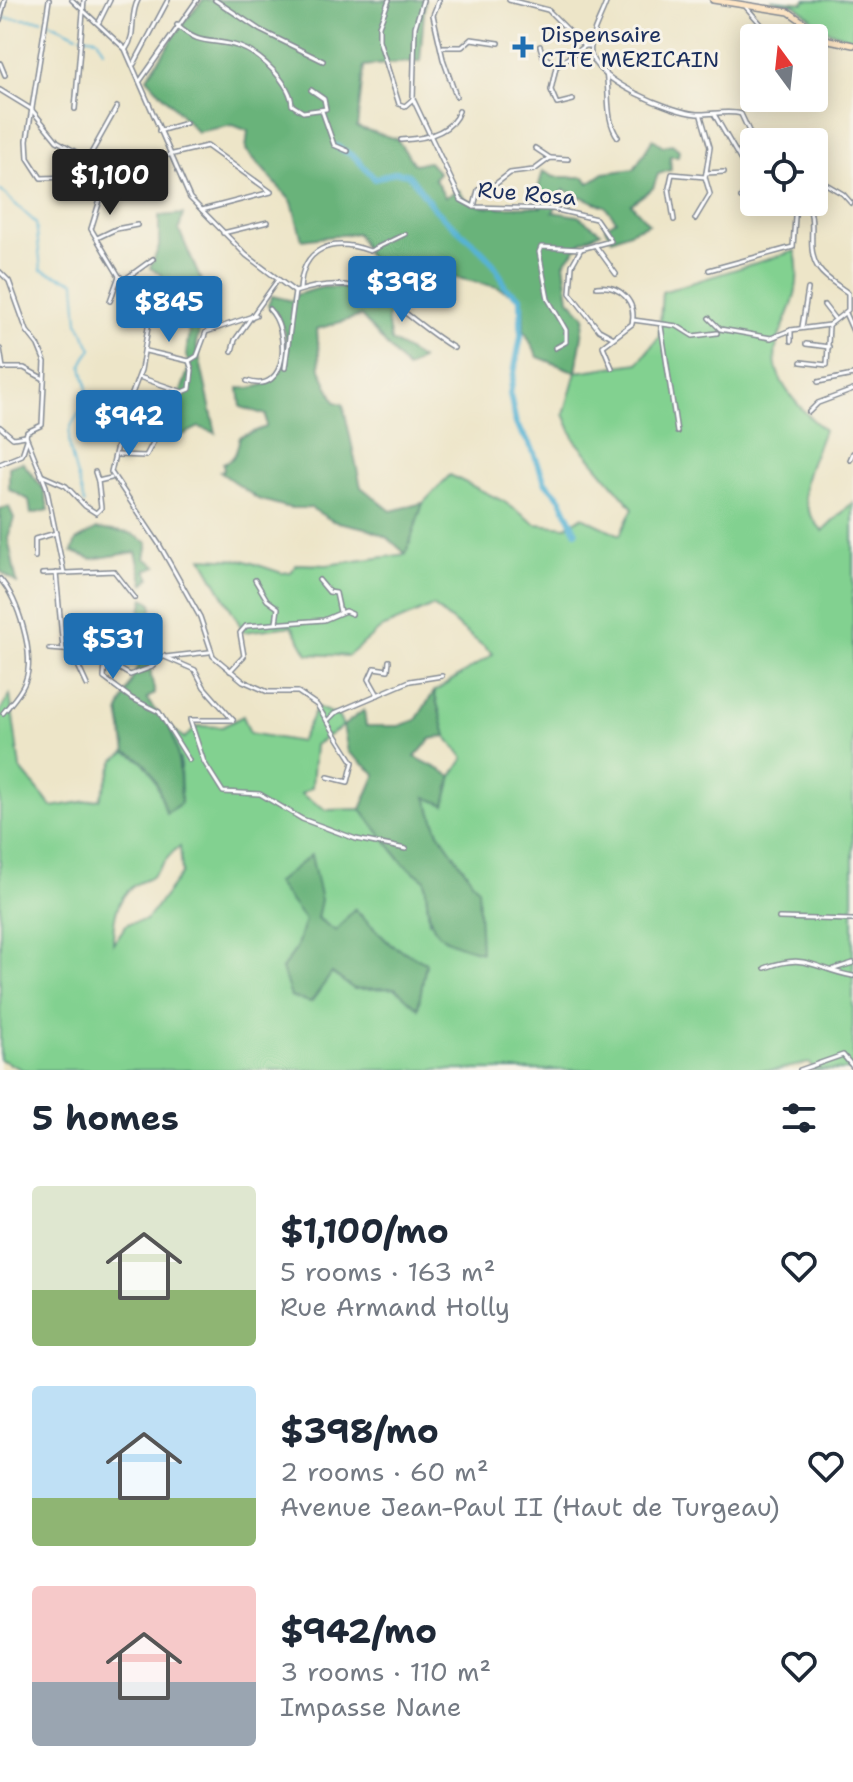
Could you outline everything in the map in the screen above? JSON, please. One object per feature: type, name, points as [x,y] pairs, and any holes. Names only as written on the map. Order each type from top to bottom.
[{"type":"street","points":[[0,19],[5,0]]},
{"type":"street","points":[[49,0],[31,109],[28,158],[41,178],[103,176]]},
{"type":"street","points":[[72,0],[125,49],[185,192],[223,233],[277,281],[297,291],[352,287],[388,298],[436,338],[454,348]]},
{"type":"street","points":[[75,109],[84,0]]},
{"type":"street","points":[[99,22],[110,0]]},
{"type":"street","points":[[125,49],[134,37],[134,7],[138,0]]},
{"type":"street","points":[[133,66],[168,0]]},
{"type":"street","points":[[140,81],[197,0]]},
{"type":"street","points":[[215,0],[260,30],[323,61]]},
{"type":"street","points":[[389,0],[379,40],[399,104],[405,106],[413,99],[415,27],[423,0]]},
{"type":"street","points":[[439,0],[433,15],[456,96]]},
{"type":"street","points":[[509,0],[548,10],[584,46]]},
{"type":"street","points":[[607,0],[591,46],[591,57],[606,73],[661,105],[700,115],[741,114],[748,128]]},
{"type":"street","points":[[713,0],[789,12],[829,40],[853,45]]},
{"type":"street","points":[[743,4],[761,24]]},
{"type":"street","points":[[177,25],[194,40],[249,51],[288,87],[293,94],[292,105],[303,112],[326,109],[324,99],[311,90]]},
{"type":"street","points":[[443,47],[462,47],[471,39],[499,43]]},
{"type":"street","points":[[540,46],[543,56],[556,65]]},
{"type":"street","points":[[556,65],[584,46],[591,46]]},
{"type":"street","points":[[0,63],[5,75]]},
{"type":"street","points":[[556,65],[553,97],[557,104],[573,100]]},
{"type":"street","points":[[606,73],[611,100],[609,120],[618,137]]},
{"type":"street","points":[[0,90],[31,109],[57,141],[89,157],[103,176],[105,184],[91,229],[119,276],[142,295],[149,321],[145,351],[125,413],[112,477],[159,544],[200,617],[209,652],[230,671],[268,692],[298,692],[317,705],[353,762],[348,782],[328,777]]},
{"type":"street","name":"Rue Rosa","points":[[413,99],[433,134],[458,196],[474,207],[516,205],[588,215],[603,225],[611,238],[609,243],[595,244]]},
{"type":"street","points":[[89,157],[117,107]]},
{"type":"street","points":[[322,111],[334,145],[348,151]]},
{"type":"street","points":[[401,140],[433,134],[451,126],[459,111]]},
{"type":"street","points":[[714,114],[740,159]]},
{"type":"street","points":[[695,219],[710,194],[706,175],[710,147],[700,115]]},
{"type":"street","points":[[159,131],[186,123]]},
{"type":"street","points":[[169,155],[207,146],[242,169],[270,195],[202,210]]},
{"type":"street","points":[[535,148],[550,158],[568,159]]},
{"type":"street","points":[[474,207],[478,190],[493,186],[510,173],[537,168],[550,158]]},
{"type":"street","points":[[674,220],[669,188],[672,174],[724,172]]},
{"type":"street","points":[[105,184],[126,181],[138,186]]},
{"type":"street","points":[[828,185],[851,203]]},
{"type":"street","points":[[709,270],[793,247],[795,216]]},
{"type":"street","points":[[811,216],[810,245],[817,266],[848,293],[845,313],[853,331]]},
{"type":"street","points":[[223,233],[268,222]]},
{"type":"street","points":[[97,238],[116,229],[137,225]]},
{"type":"street","points":[[285,368],[292,322],[290,308],[303,264],[310,254],[349,245],[370,251],[405,234]]},
{"type":"street","points":[[555,348],[566,342],[567,333],[548,299],[539,252],[541,247],[549,244],[581,249],[595,244],[616,274]]},
{"type":"street","points":[[581,249],[572,265],[570,293],[599,330],[612,337]]},
{"type":"street","points":[[124,280],[153,259]]},
{"type":"street","points":[[0,272],[9,281],[27,331],[41,350],[44,379],[42,425],[27,432],[22,455],[0,464]]},
{"type":"street","points":[[352,287],[359,274],[378,275]]},
{"type":"street","points":[[110,301],[119,276]]},
{"type":"street","points":[[232,351],[235,340],[256,315],[277,281]]},
{"type":"street","points":[[597,287],[609,287],[628,298],[633,320],[630,327],[612,337],[603,347],[612,368]]},
{"type":"street","points":[[802,327],[808,289]]},
{"type":"street","points":[[824,305],[834,318]]},
{"type":"street","points":[[247,381],[256,384],[276,375],[283,354],[281,328],[269,309]]},
{"type":"street","points":[[801,362],[825,366],[829,325],[834,318],[845,313]]},
{"type":"street","points":[[145,351],[189,361],[197,356],[206,332],[256,315]]},
{"type":"street","points":[[709,318],[720,329],[771,338],[802,327],[829,325]]},
{"type":"street","points":[[633,320],[677,326],[693,336],[717,333]]},
{"type":"street","points":[[281,328],[292,322]]},
{"type":"street","points":[[661,326],[677,432]]},
{"type":"street","points":[[791,330],[791,341]]},
{"type":"street","points":[[806,344],[829,347]]},
{"type":"street","points":[[0,349],[3,368],[24,368],[44,379]]},
{"type":"street","points":[[138,377],[183,392],[190,389],[192,379],[189,361]]},
{"type":"street","points":[[818,382],[853,375]]},
{"type":"street","points":[[809,412],[818,403],[853,390]]},
{"type":"street","points":[[116,455],[146,456],[156,443],[168,414],[125,413]]},
{"type":"street","points":[[0,427],[13,438],[26,436]]},
{"type":"street","points":[[26,436],[41,475],[64,573]]},
{"type":"street","points":[[850,460],[853,453]]},
{"type":"street","points":[[41,475],[66,486],[96,513],[101,508],[95,472]]},
{"type":"street","points":[[98,481],[112,477]]},
{"type":"street","points":[[35,557],[35,539],[56,533]]},
{"type":"street","points":[[42,574],[114,571],[135,598]]},
{"type":"street","points":[[56,573],[63,649]]},
{"type":"street","points":[[0,579],[18,608],[27,661],[25,683],[3,713]]},
{"type":"street","points":[[255,580],[267,600],[278,608],[276,624]]},
{"type":"street","points":[[319,580],[329,592],[337,594],[340,612]]},
{"type":"street","points":[[230,671],[244,656],[241,629],[324,620],[340,612],[352,614]]},
{"type":"street","points":[[49,649],[91,652],[130,675],[152,667],[165,655],[209,652]]},
{"type":"street","points":[[71,650],[87,685]]},
{"type":"street","points":[[165,655],[195,670],[233,720],[190,720],[204,762],[223,792],[260,794],[302,819],[356,839],[406,849]]},
{"type":"street","points":[[378,695],[369,679],[374,668],[388,670],[389,661]]},
{"type":"street","points":[[105,663],[104,678],[131,698],[159,712],[189,760]]},
{"type":"street","points":[[327,721],[335,713],[410,681],[442,676]]},
{"type":"street","points":[[779,918],[853,920]]},
{"type":"street","points":[[765,968],[789,959],[807,960],[853,976]]},
{"type":"street","points":[[832,971],[853,963]]},
{"type":"street","points":[[800,1070],[843,1055],[853,1067]]},
{"type":"green space","points":[[203,0],[425,0],[420,61],[364,66],[357,127],[397,139],[414,164],[429,162],[439,173],[434,178],[445,197],[459,190],[465,198],[483,206],[541,207],[539,185],[543,171],[554,177],[585,177],[589,183],[604,173],[634,169],[653,139],[663,146],[672,144],[679,150],[678,156],[670,156],[671,170],[658,174],[653,188],[631,204],[649,224],[612,239],[605,227],[616,220],[605,206],[564,190],[553,212],[578,216],[601,232],[582,241],[564,263],[569,299],[585,316],[576,372],[538,357],[524,330],[523,299],[497,287],[369,258],[357,233],[302,240],[292,202],[246,150],[248,131],[233,125],[197,132],[147,78],[183,23]]},
{"type":"green space","points":[[771,0],[804,3],[805,0],[853,0],[853,40],[828,31],[828,24],[818,24],[796,5]]},
{"type":"green space","points":[[403,183],[409,194],[398,215],[407,216],[405,231],[398,225],[370,219],[371,193]]},
{"type":"green space","points":[[183,214],[179,230],[206,292],[210,319],[203,320],[196,343],[216,433],[199,427],[179,437],[166,435],[190,365],[186,356],[189,329],[175,327],[173,309],[151,302],[146,285],[160,283],[162,275],[150,268],[159,247],[159,216]]},
{"type":"green space","points":[[795,251],[797,279],[793,302],[778,339],[775,357],[779,377],[794,400],[824,430],[806,482],[807,506],[823,531],[853,502],[853,1070],[814,1070],[809,1063],[776,1070],[23,1070],[0,1059],[0,711],[10,695],[20,768],[52,807],[100,799],[115,760],[126,752],[149,769],[167,813],[181,803],[180,760],[174,752],[170,727],[184,738],[199,726],[222,727],[243,716],[250,733],[300,742],[317,707],[338,716],[343,726],[315,745],[312,787],[301,794],[327,810],[361,809],[404,864],[425,880],[429,923],[456,860],[439,833],[425,796],[445,804],[452,776],[464,758],[446,736],[434,692],[493,654],[433,606],[382,628],[348,656],[308,654],[292,626],[244,632],[202,558],[243,560],[282,573],[291,572],[297,564],[327,565],[406,554],[423,503],[450,475],[503,501],[536,524],[566,527],[582,517],[620,535],[633,508],[575,440],[564,414],[576,372],[638,363],[659,337],[662,292]],"holes":[[[180,846],[182,873],[146,920],[127,924],[113,944],[115,920],[122,898],[133,886],[150,878]],[[355,909],[391,945],[426,963],[418,1007],[395,988],[354,989],[331,973],[282,969],[296,949],[305,920],[317,917],[336,932]]]},
{"type":"green space","points":[[323,287],[360,290],[395,303],[387,319],[391,341],[421,359],[407,369],[361,316],[317,329],[320,369],[335,402],[343,404],[361,487],[391,511],[423,503],[406,554],[388,538],[366,528],[333,521],[311,508],[290,508],[258,499],[220,472],[224,471],[223,463],[234,456],[240,437],[266,427],[266,415],[241,407],[239,388],[257,387],[270,381],[280,372],[285,360],[287,346],[284,332],[268,305],[272,296],[293,301],[295,295]]},
{"type":"green space","points":[[22,462],[43,488],[49,510],[31,514],[29,500],[9,489],[9,467]]},
{"type":"green space","points":[[9,507],[14,518],[8,538],[17,583],[0,571],[0,509]]},
{"type":"green space","points":[[97,529],[130,533],[148,543],[145,558],[157,566],[146,570],[150,578],[144,584],[136,552],[92,559],[72,552],[76,541]]},
{"type":"green space","points":[[144,598],[152,603],[151,676],[155,694],[147,698],[170,728],[179,765],[181,803],[166,813],[149,769],[126,752],[119,711],[139,663],[135,633]]},
{"type":"green space","points":[[434,692],[446,736],[431,739],[415,757],[452,776],[445,805],[426,797],[439,833],[478,889],[481,952],[451,942],[435,930],[425,880],[404,864],[361,809],[376,774],[348,752],[343,726],[364,710],[366,726],[399,726],[416,720]]},
{"type":"green space","points":[[311,855],[321,900],[317,918],[336,931],[354,909],[391,945],[426,963],[418,1008],[395,988],[354,989],[332,973],[311,1002],[291,997],[282,969],[296,949],[305,920],[276,883]]},
{"type":"waterway","points":[[0,18],[42,20]]},
{"type":"waterway","points":[[47,21],[77,35]]},
{"type":"waterway","points":[[81,36],[97,38],[103,50]]},
{"type":"waterway","points":[[336,146],[355,157],[375,179],[396,172],[407,174],[434,208],[485,254],[505,287],[521,298],[521,336],[510,394],[516,424],[532,448],[545,482],[561,499],[576,532]]},
{"type":"waterway","points":[[0,190],[36,223],[41,270],[75,282],[78,322],[92,349],[82,365],[87,396],[72,424],[69,437],[84,504]]},
{"type":"place","name":"Dispensaire CITE MERICAIN","points":[[523,47]]}]
